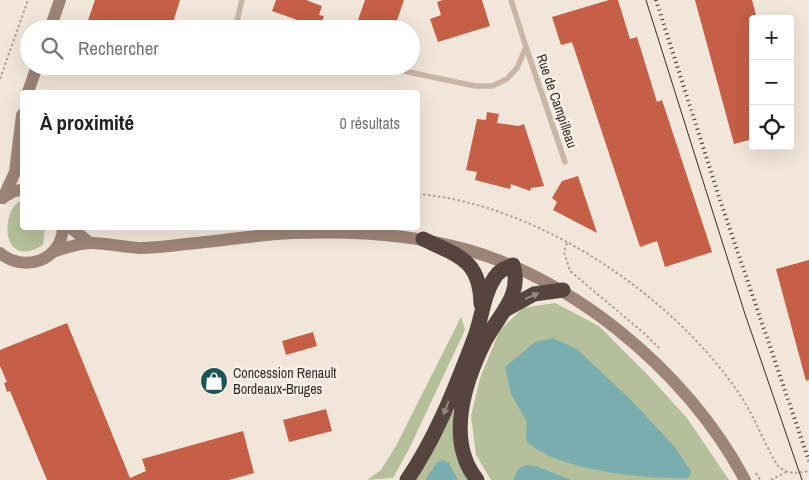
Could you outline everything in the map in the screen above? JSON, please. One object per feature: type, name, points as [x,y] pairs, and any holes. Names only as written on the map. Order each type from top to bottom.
[{"type":"highway","points":[[423,239],[458,256],[472,267],[478,279],[482,313]]},
{"type":"highway","points":[[407,480],[425,453],[441,422],[475,336],[494,278],[501,270],[513,265],[516,286],[485,341],[466,388],[461,410],[460,433],[465,456],[477,480]]},
{"type":"highway","points":[[504,310],[534,294],[563,290]]},
{"type":"main road","points":[[53,20],[60,0]]},
{"type":"main road","points":[[29,90],[34,75]]},
{"type":"main road","points":[[1,199],[15,172],[20,138]]},
{"type":"main road","points":[[1,199],[14,191],[20,190]]},
{"type":"main road","points":[[53,252],[59,244],[62,230]]},
{"type":"main road","points":[[74,230],[90,243]]},
{"type":"main road","points":[[0,262],[37,262],[53,252],[90,243],[139,248],[294,233],[374,234],[423,239],[513,265],[563,290],[638,346],[663,371],[707,422],[745,480]]},
{"type":"main road","points":[[0,253],[17,263]]},
{"type":"lane","points":[[237,20],[242,0]]},
{"type":"lane","name":"Rue de Campilleau","points":[[511,0],[565,162]]},
{"type":"lane","name":"Rue de Campilleau","points":[[420,74],[475,86],[492,86],[518,68],[526,47]]},
{"type":"path","points":[[21,20],[28,0]]},
{"type":"path","points":[[0,79],[20,23]]},
{"type":"path","points":[[420,194],[456,199],[486,207],[534,225],[586,254],[629,282],[688,333],[715,362],[739,392],[777,465],[786,472]]},
{"type":"path","points":[[771,480],[786,472],[809,472]]},
{"type":"green space","points":[[20,201],[20,230],[45,230],[43,245],[29,251],[18,250],[12,245],[8,236],[8,225],[10,214],[15,205]]},
{"type":"green space","points":[[555,303],[599,326],[645,372],[687,418],[729,480],[491,480],[476,455],[471,416],[480,378],[500,330],[523,308]]},
{"type":"green space","points":[[461,317],[465,330],[409,449],[393,478],[367,480],[381,470],[396,446]]},
{"type":"green space","points":[[453,409],[457,455],[468,480],[415,480]]},
{"type":"water","points":[[553,338],[577,349],[632,401],[674,446],[691,471],[689,478],[627,475],[580,466],[540,451],[526,441],[527,422],[511,394],[505,367],[535,342]]},
{"type":"water","points":[[444,460],[449,463],[458,480],[425,480],[437,462]]},
{"type":"water","points":[[527,465],[536,466],[571,480],[513,480],[519,468]]},
{"type":"building","points":[[95,0],[180,0],[174,20],[88,20]]},
{"type":"building","points":[[276,0],[306,0],[322,6],[319,15],[324,16],[323,20],[297,20],[272,11]]},
{"type":"building","points":[[365,0],[404,0],[397,20],[358,20]]},
{"type":"building","points":[[443,0],[482,0],[490,26],[438,42],[430,19],[441,15],[437,2]]},
{"type":"building","points":[[609,0],[618,0],[630,39],[637,37],[657,102],[662,100],[712,252],[665,267],[657,241],[640,247],[572,42],[561,45],[552,17]]},
{"type":"building","points":[[695,0],[752,0],[756,15],[749,15],[749,140],[734,144]]},
{"type":"building","points":[[487,112],[499,114],[497,123],[518,126],[524,124],[544,186],[531,188],[530,191],[511,184],[510,189],[475,180],[477,172],[466,170],[477,119],[486,120]]},
{"type":"building","points":[[578,176],[597,233],[553,210],[557,202],[552,198],[562,181]]},
{"type":"building","points":[[809,260],[809,380],[806,381],[776,269]]},
{"type":"building","points":[[67,323],[130,478],[146,471],[142,459],[243,431],[254,473],[229,480],[47,480],[10,391],[7,392],[4,383],[7,382],[0,366],[0,350]]},
{"type":"building","points":[[313,332],[317,346],[286,355],[282,341]]},
{"type":"building","points":[[326,409],[332,431],[289,442],[283,420]]},
{"type":"tram line","points":[[646,0],[744,311],[802,480]]},
{"type":"railway","points":[[656,0],[721,203],[809,461]]},
{"type":"place","name":"Concession Renault Bordeaux-Bruges","points":[[214,381]]}]
